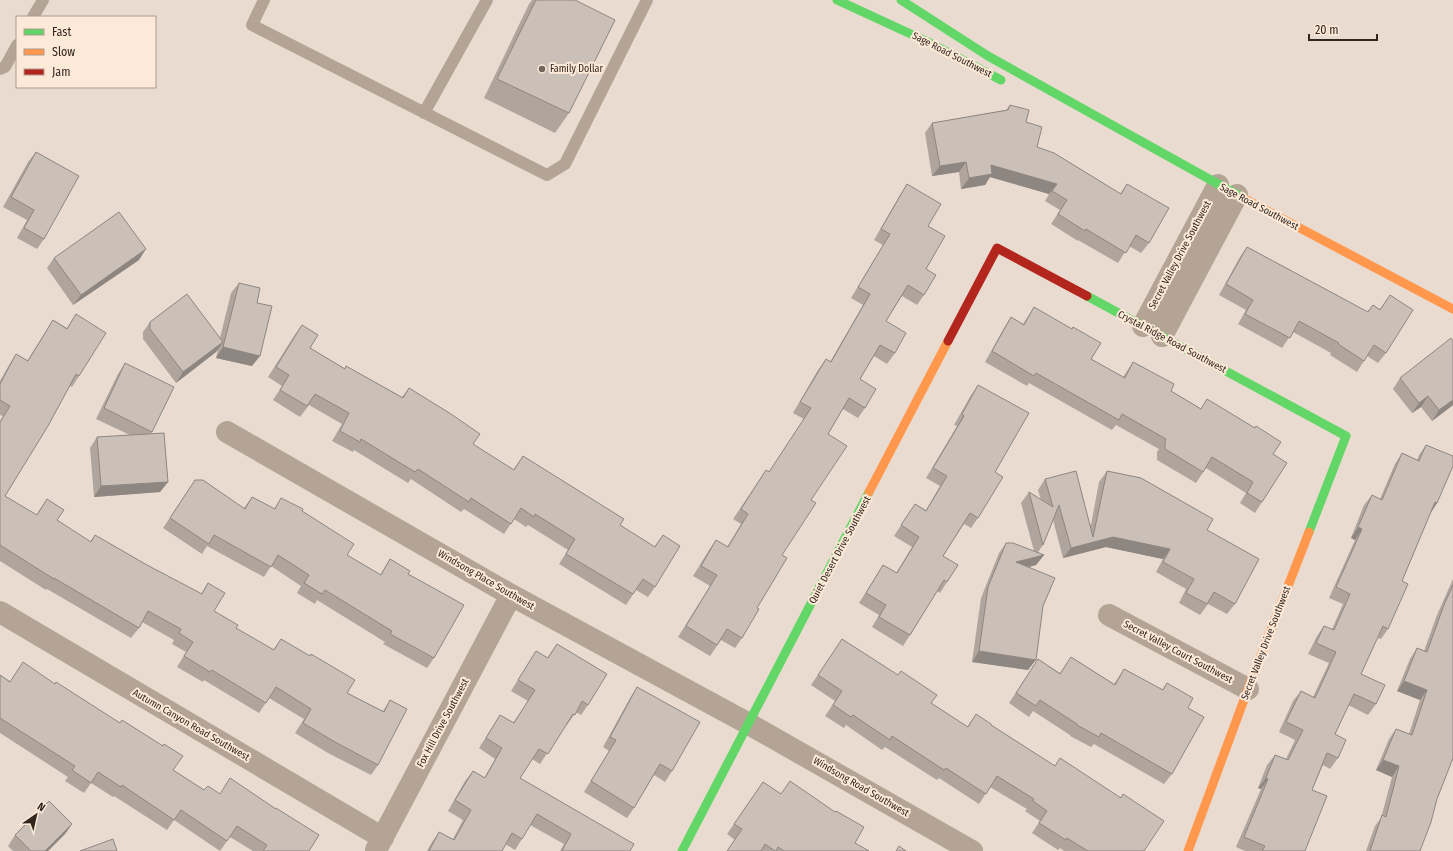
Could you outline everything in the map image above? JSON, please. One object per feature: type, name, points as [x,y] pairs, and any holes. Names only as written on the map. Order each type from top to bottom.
[{"type":"street","name":"Sage Road Southwest","points":[[837,0],[928,42],[1010,84]]},
{"type":"street","name":"Sage Road Southwest","points":[[901,0],[988,56],[1218,185],[1453,309]]},
{"type":"street","points":[[1057,104],[1067,100]]},
{"type":"street","name":"Secret Valley Drive Southwest","points":[[1143,326],[1218,185]]},
{"type":"street","points":[[1162,336],[1237,195]]},
{"type":"street","name":"Crystal Ridge Road Southwest","points":[[997,248],[1346,436]]},
{"type":"street","name":"Quiet Desert Drive Southwest","points":[[682,851],[997,248]]},
{"type":"street","name":"Windsong Place Southwest","points":[[226,432],[511,595],[749,724]]},
{"type":"street","name":"Secret Valley Drive Southwest","points":[[1188,851],[1248,689],[1346,436]]},
{"type":"street","name":"Fox Hill Drive Southwest","points":[[379,844],[511,595]]},
{"type":"street","name":"Autumn Canyon Road Southwest","points":[[0,612],[379,844]]},
{"type":"street","name":"Secret Valley Court Southwest","points":[[1109,615],[1248,689]]},
{"type":"street","name":"Windsong Road Southwest","points":[[749,724],[972,851]]},
{"type":"lane","points":[[34,16],[43,0]]},
{"type":"lane","points":[[264,0],[252,25],[547,175],[565,164],[647,0]]},
{"type":"lane","points":[[424,113],[487,0]]},
{"type":"lane","points":[[0,70],[5,67],[16,47]]},
{"type":"building","name":"Family Dollar","points":[[536,0],[575,0],[615,20],[569,113],[497,79]]},
{"type":"building","points":[[1010,105],[1029,110],[1026,122],[1042,127],[1037,147],[1054,153],[1121,194],[1127,184],[1169,208],[1149,243],[1136,235],[1126,253],[1086,229],[1085,231],[1058,214],[1067,200],[1052,191],[1057,184],[991,165],[992,174],[969,178],[966,162],[940,166],[932,123],[1008,110]]},
{"type":"building","points":[[36,152],[79,176],[44,239],[24,228],[34,210],[11,197]]},
{"type":"building","points":[[907,184],[941,204],[928,226],[945,236],[926,269],[936,275],[924,295],[908,285],[886,321],[906,333],[895,353],[880,345],[860,379],[876,389],[865,408],[849,398],[828,434],[847,446],[811,500],[816,503],[782,555],[787,558],[757,608],[759,609],[742,638],[727,629],[717,645],[686,626],[717,575],[701,566],[716,540],[728,547],[748,514],[741,509],[766,470],[769,472],[811,408],[800,402],[826,359],[831,362],[870,294],[858,287],[890,234],[881,229]]},
{"type":"building","points":[[119,212],[146,249],[81,295],[54,258]]},
{"type":"building","points":[[1247,247],[1368,312],[1373,305],[1380,310],[1390,295],[1413,310],[1386,353],[1374,345],[1364,361],[1338,344],[1339,343],[1299,321],[1290,338],[1245,314],[1253,300],[1226,284]]},
{"type":"building","points":[[239,283],[260,288],[257,303],[272,306],[260,356],[223,347]]},
{"type":"building","points":[[187,294],[223,342],[183,372],[150,329],[150,322]]},
{"type":"building","points":[[1034,307],[1072,329],[1073,327],[1101,343],[1091,359],[1125,378],[1133,362],[1174,384],[1171,391],[1201,409],[1207,399],[1255,428],[1256,426],[1281,442],[1273,454],[1287,463],[1262,502],[1247,493],[1253,482],[1212,457],[1203,472],[1165,449],[1166,439],[1122,414],[1119,420],[1036,373],[1034,376],[992,351],[1011,317],[1024,325]]},
{"type":"building","points":[[76,314],[106,333],[79,376],[76,374],[48,426],[5,496],[37,515],[47,499],[64,510],[57,520],[91,542],[95,535],[202,594],[208,583],[225,593],[214,611],[238,625],[236,628],[274,650],[281,639],[310,656],[311,654],[355,680],[347,693],[384,712],[390,700],[407,709],[378,765],[303,723],[311,709],[276,687],[266,703],[212,670],[210,672],[184,656],[193,642],[179,633],[181,629],[148,611],[139,628],[54,579],[0,545],[0,422],[10,406],[0,400],[0,384],[16,354],[28,361],[53,320],[67,329]]},
{"type":"building","points":[[302,325],[318,335],[310,348],[345,369],[346,366],[403,398],[409,388],[480,434],[473,444],[514,470],[523,456],[624,519],[620,525],[655,547],[663,535],[680,546],[655,587],[643,579],[633,594],[566,554],[575,539],[535,514],[534,517],[521,508],[511,524],[471,498],[469,502],[418,469],[415,472],[361,439],[360,442],[340,431],[349,413],[315,394],[307,406],[280,390],[289,375],[276,367]]},
{"type":"building","points":[[1451,338],[1453,341],[1453,400],[1439,410],[1428,396],[1419,403],[1400,378]]},
{"type":"building","points":[[125,363],[174,387],[152,432],[104,408]]},
{"type":"building","points":[[978,385],[1029,413],[995,472],[1003,477],[978,518],[970,513],[943,556],[958,565],[947,582],[944,580],[910,635],[879,617],[886,605],[866,593],[883,565],[897,573],[919,537],[901,525],[915,504],[926,511],[947,476],[933,468],[964,416],[962,414]]},
{"type":"building","points":[[164,433],[168,482],[101,486],[97,437]]},
{"type":"building","points":[[1426,445],[1453,456],[1453,466],[1437,503],[1435,502],[1402,581],[1408,584],[1388,629],[1383,626],[1361,674],[1385,685],[1376,704],[1354,694],[1335,734],[1346,740],[1338,758],[1327,753],[1312,790],[1327,796],[1305,851],[1262,851],[1265,846],[1244,837],[1268,779],[1266,778],[1275,755],[1288,760],[1303,730],[1286,722],[1301,691],[1315,698],[1336,652],[1316,643],[1324,626],[1334,630],[1350,594],[1336,587],[1362,529],[1358,527],[1372,495],[1382,500],[1402,453],[1419,461]]},
{"type":"building","points":[[1076,471],[1093,537],[1107,471],[1141,478],[1213,519],[1207,530],[1259,559],[1235,604],[1214,592],[1207,604],[1186,593],[1194,579],[1163,562],[1170,549],[1113,537],[1071,548],[1059,505],[1043,545],[1029,492],[1053,507],[1045,479]]},
{"type":"building","points":[[195,480],[203,480],[245,509],[252,497],[275,509],[281,498],[303,509],[302,511],[354,544],[347,555],[381,575],[390,559],[410,571],[408,574],[464,605],[434,658],[390,634],[392,631],[325,590],[322,594],[304,583],[309,575],[278,555],[271,567],[214,535],[209,544],[170,518]]},
{"type":"building","points":[[1006,543],[1013,543],[1044,555],[1016,562],[1055,578],[1043,606],[1036,660],[979,651],[988,587]]},
{"type":"building","points":[[1453,585],[1453,758],[1437,799],[1431,822],[1420,851],[1370,851],[1382,815],[1386,817],[1399,766],[1383,760],[1396,729],[1412,735],[1427,690],[1404,681],[1417,648],[1427,652]]},
{"type":"building","points":[[842,639],[898,675],[901,671],[937,695],[931,703],[968,727],[976,714],[1055,766],[1060,758],[1121,798],[1123,794],[1164,821],[1144,851],[1088,851],[1067,838],[1066,840],[1039,823],[1047,811],[1033,801],[1034,799],[997,776],[986,794],[946,768],[944,770],[892,736],[890,740],[853,715],[851,717],[833,705],[842,691],[818,675]]},
{"type":"building","points":[[557,644],[607,674],[588,705],[582,701],[575,715],[573,714],[548,754],[539,749],[520,778],[634,844],[630,851],[562,851],[571,834],[537,814],[522,839],[512,833],[502,851],[429,851],[439,832],[454,840],[471,810],[455,800],[473,771],[485,778],[502,748],[486,738],[500,715],[514,723],[535,690],[518,680],[536,651],[548,658]]},
{"type":"building","points":[[1071,657],[1115,685],[1124,669],[1163,690],[1167,683],[1193,698],[1188,708],[1204,717],[1172,774],[1101,733],[1099,737],[1077,725],[1040,700],[1036,706],[1016,693],[1038,659],[1060,674]]},
{"type":"building","points":[[23,662],[55,684],[56,682],[120,723],[122,720],[163,746],[164,744],[183,756],[173,770],[204,790],[208,786],[220,794],[230,778],[276,809],[319,835],[309,851],[263,851],[267,845],[237,826],[227,841],[181,810],[174,820],[122,785],[121,787],[98,772],[91,783],[72,770],[75,766],[0,718],[0,675],[10,682]]},
{"type":"building","points":[[637,687],[700,722],[672,771],[660,764],[634,808],[591,781],[616,740],[610,737]]},
{"type":"building","points":[[790,781],[835,812],[836,811],[864,827],[855,843],[869,851],[784,851],[778,847],[775,851],[765,844],[761,851],[727,851],[742,829],[734,824],[763,782],[781,794]]},
{"type":"building","points":[[49,801],[72,824],[45,851],[31,851],[15,835]]},
{"type":"building","points":[[113,839],[117,851],[80,851]]},
{"type":"building","points":[[899,846],[906,851],[896,851]]},
{"type":"traffic: fast","points":[[837,0],[928,42],[1001,80]]},
{"type":"traffic: fast","points":[[901,0],[988,56],[1245,199]]},
{"type":"traffic: fast","points":[[1087,296],[1346,436],[1309,532]]},
{"type":"traffic: fast","points":[[682,851],[869,492]]},
{"type":"traffic: slow","points":[[1245,199],[1453,309]]},
{"type":"traffic: slow","points":[[869,492],[948,341]]},
{"type":"traffic: slow","points":[[1188,851],[1248,689],[1309,532]]},
{"type":"traffic: jam","points":[[948,341],[997,248],[1087,296]]},
{"type":"place","name":"Family Dollar","points":[[542,69]]}]
